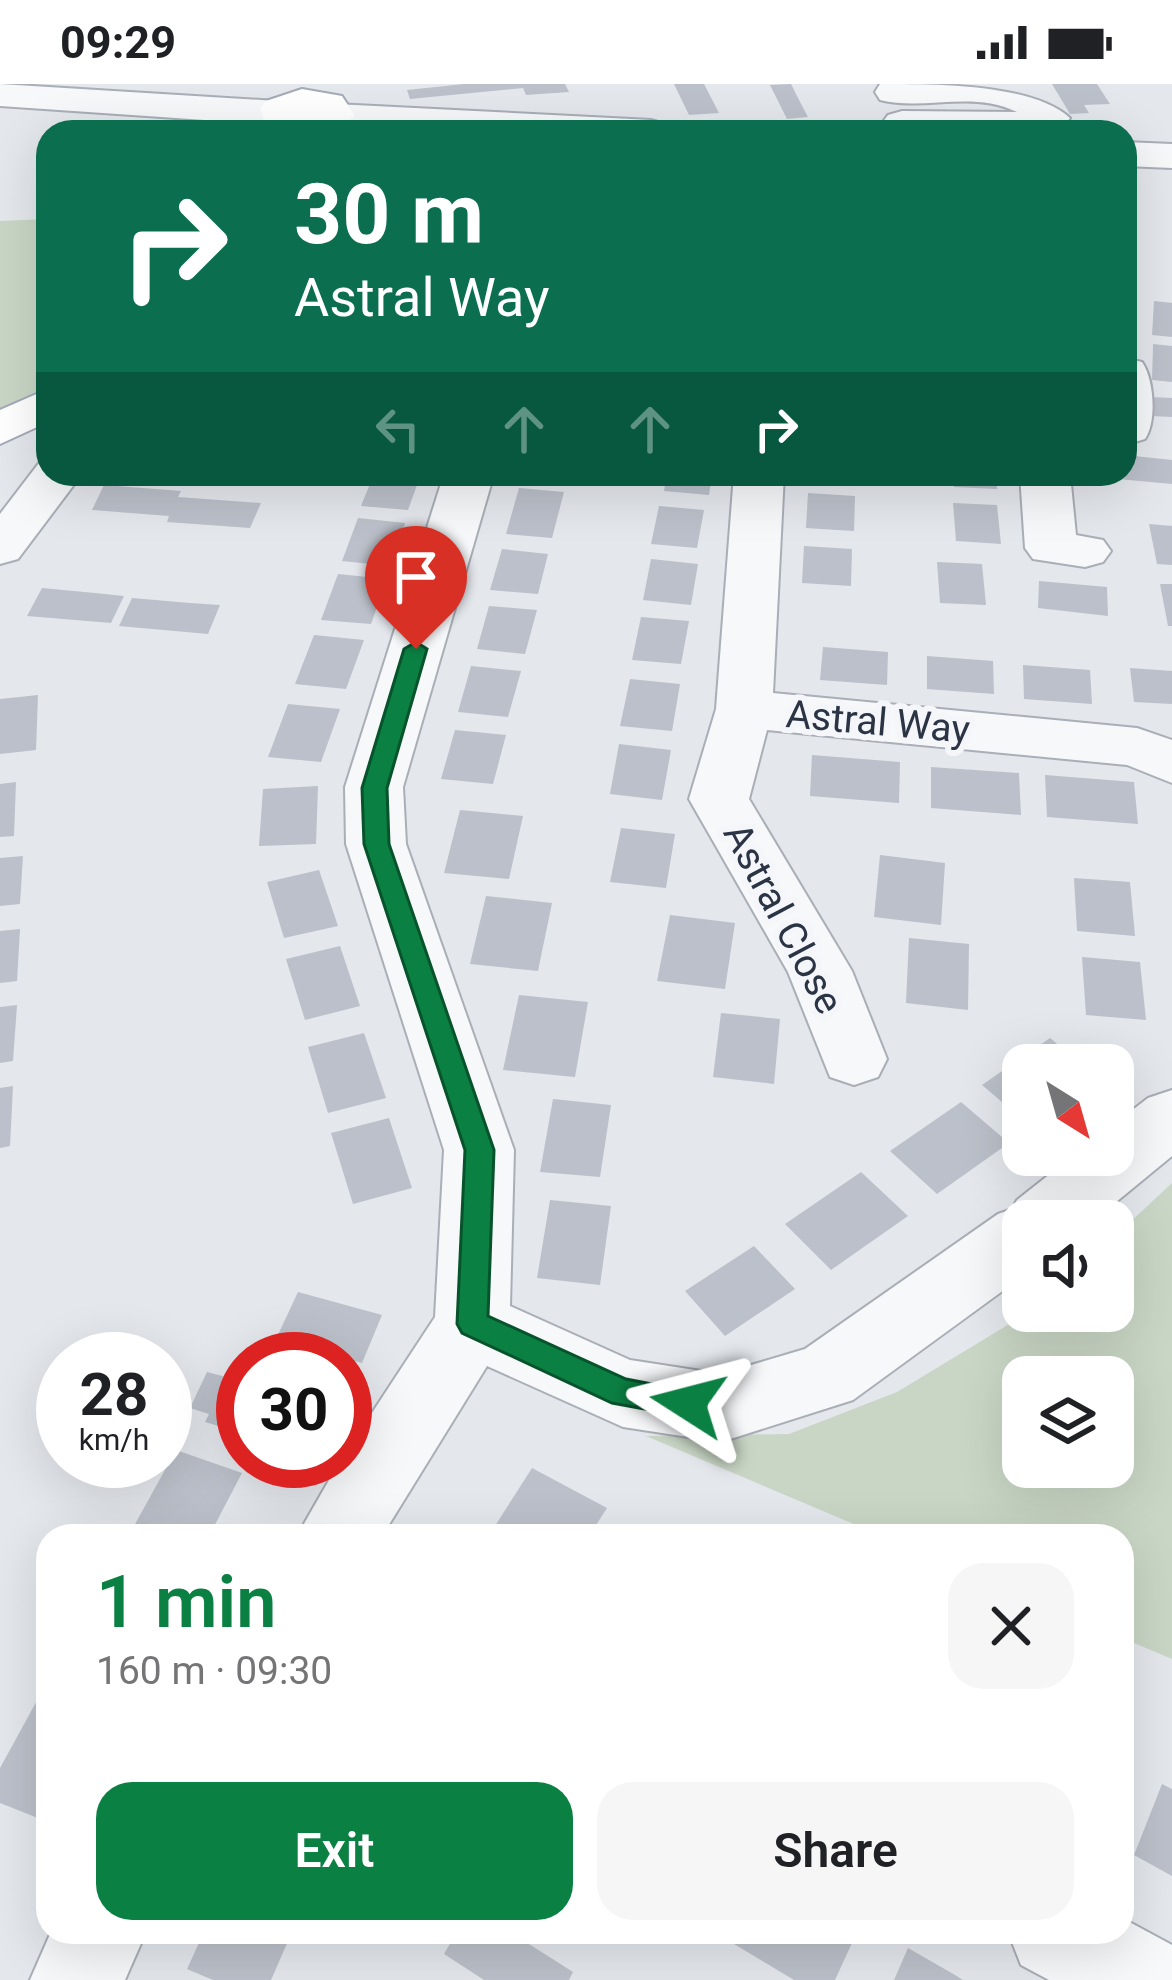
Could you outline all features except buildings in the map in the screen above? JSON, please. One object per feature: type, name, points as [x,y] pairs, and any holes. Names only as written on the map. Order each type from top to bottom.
[{"type":"main road","points":[[0,429],[36,410]]},
{"type":"street","points":[[627,87],[628,120]]},
{"type":"street","points":[[0,94],[119,92],[304,112],[448,120]]},
{"type":"street","points":[[1137,155],[1172,156]]},
{"type":"street","points":[[8,524],[45,486]]},
{"type":"street","points":[[350,1524],[472,1324],[479,1150],[376,844],[374,788],[465,486]]},
{"type":"street","name":"Astral Way","points":[[758,486],[744,709],[1137,747],[1172,763]]},
{"type":"street","points":[[1046,486],[1051,548],[1085,551]]},
{"type":"street","name":"Astral Close","points":[[744,709],[719,799],[820,971],[860,1066]]},
{"type":"street","points":[[1068,1200],[1172,1117]]},
{"type":"street","points":[[472,1324],[623,1393],[721,1408],[826,1376],[872,1348],[1002,1251]]},
{"type":"street","points":[[77,1980],[94,1944]]},
{"type":"street","points":[[1076,1944],[1143,1980]]},
{"type":"green space","points":[[36,220],[36,394],[0,413],[0,221]]},
{"type":"green space","points":[[1172,1183],[1172,1659],[1134,1643],[1134,1524],[854,1524],[646,1436],[789,1434],[897,1392],[1002,1329],[1134,1332],[1134,1218]]},
{"type":"route","points":[[416,649],[374,788],[376,844],[479,1150],[472,1324],[623,1393],[688,1403]]}]
